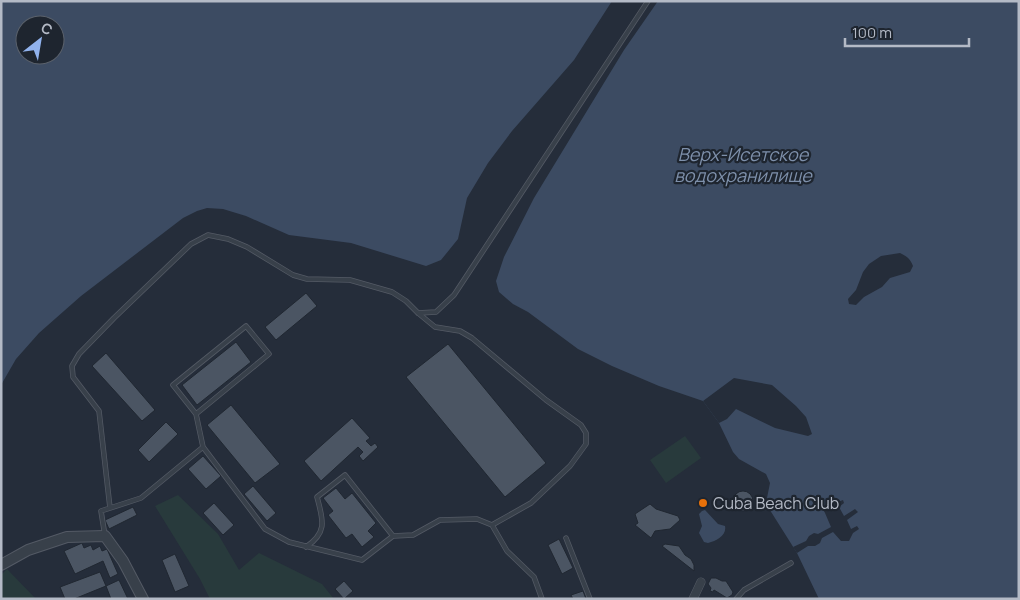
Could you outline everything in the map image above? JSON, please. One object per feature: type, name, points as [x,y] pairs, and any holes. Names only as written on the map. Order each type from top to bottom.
[{"type":"street","points":[[1,565],[28,550],[68,537],[105,536],[123,561],[144,599]]},
{"type":"street","points":[[693,599],[701,582]]},
{"type":"lane","points":[[418,313],[436,312],[454,296],[648,1]]},
{"type":"lane","points":[[110,508],[99,411],[73,377],[72,366],[79,354],[114,318],[191,244],[208,235],[228,239],[248,247],[293,275],[307,279],[350,280],[392,292],[406,301],[435,327],[460,331],[472,338],[546,400],[581,425],[586,433],[586,444],[570,466],[531,502],[492,525]]},
{"type":"lane","points":[[196,414],[269,354],[246,326],[173,385],[196,414],[203,447],[265,529],[289,542],[362,560],[393,536],[413,535],[440,520],[477,519],[492,525],[507,550],[534,577],[542,599]]},
{"type":"lane","points":[[105,536],[101,511],[141,498],[203,447]]},
{"type":"lane","points":[[306,547],[315,541],[321,533],[322,516],[318,498],[345,475],[393,536]]},
{"type":"lane","points":[[566,538],[590,599]]},
{"type":"lane","points":[[736,599],[744,590],[791,563]]},
{"type":"shaded area","points":[[685,436],[701,458],[666,483],[650,460]]},
{"type":"shaded area","points":[[178,495],[218,534],[239,570],[259,553],[322,584],[334,599],[210,599],[200,579],[155,506]]},
{"type":"shaded area","points":[[7,569],[36,599],[1,599],[1,575]]},
{"type":"water","points":[[1,1],[612,1],[574,60],[512,131],[488,163],[467,198],[458,239],[441,260],[426,266],[351,243],[289,235],[246,216],[223,209],[207,208],[183,218],[81,296],[39,333],[16,359],[1,385]]},
{"type":"water","name":"Верх-Исетское водохранилище","points":[[658,1],[1019,1],[1019,599],[819,599],[797,553],[768,507],[767,498],[770,483],[766,474],[739,459],[733,452],[719,423],[703,401],[659,386],[578,349],[528,312],[513,304],[499,292],[496,281],[504,257],[534,198],[624,50]],"holes":[[[900,253],[912,263],[913,266],[910,272],[890,278],[882,287],[864,297],[856,305],[849,304],[848,299],[856,290],[863,272],[869,264],[881,256]]]},
{"type":"water","points":[[705,510],[718,524],[725,526],[721,537],[708,543],[704,542],[699,533],[702,526],[699,514]]},
{"type":"pier","points":[[734,378],[772,385],[806,417],[812,434],[808,436],[775,428],[736,409],[727,419],[719,423],[703,401]]},
{"type":"pier","points":[[843,500],[844,503],[839,507],[844,516],[855,509],[858,512],[847,520],[851,529],[857,526],[859,529],[853,533],[849,541],[841,541],[833,532],[822,538],[820,543],[815,546],[808,546],[797,553],[793,547],[806,541],[814,533],[818,534],[831,527],[823,509],[825,505]]},
{"type":"building","points":[[306,293],[317,306],[276,340],[265,327]]},
{"type":"building","points":[[236,342],[251,362],[197,405],[182,385]]},
{"type":"building","points":[[448,344],[546,463],[505,497],[406,377]]},
{"type":"building","points":[[106,353],[155,410],[142,421],[92,366]]},
{"type":"building","points":[[231,405],[280,464],[255,483],[207,425]]},
{"type":"building","points":[[352,418],[370,438],[366,441],[371,446],[375,443],[378,447],[363,461],[359,456],[363,452],[358,447],[321,481],[304,461]]},
{"type":"building","points":[[166,422],[178,434],[149,462],[138,450]]},
{"type":"building","points":[[203,456],[221,476],[206,489],[188,469]]},
{"type":"building","points":[[253,486],[276,513],[267,521],[244,494]]},
{"type":"building","points":[[336,488],[345,499],[352,493],[376,523],[368,531],[374,537],[362,547],[352,534],[346,538],[328,515],[333,511],[323,498]]},
{"type":"building","points":[[739,491],[747,491],[753,497],[753,505],[747,511],[739,511],[733,505],[733,497]]},
{"type":"building","points":[[214,503],[234,525],[223,535],[203,513]]},
{"type":"building","points":[[650,504],[656,509],[678,516],[680,520],[670,529],[655,531],[651,538],[635,525],[638,523],[635,514]]},
{"type":"building","points":[[133,507],[137,515],[109,529],[105,520]]},
{"type":"building","points":[[559,539],[573,568],[562,574],[548,545]]},
{"type":"building","points":[[82,543],[84,548],[91,545],[93,550],[100,546],[102,551],[107,549],[118,574],[110,578],[103,561],[75,574],[64,551]]},
{"type":"building","points":[[665,544],[679,546],[685,555],[691,559],[694,571],[662,546]]},
{"type":"building","points":[[175,554],[189,586],[175,592],[162,560]]},
{"type":"building","points":[[100,572],[106,586],[74,599],[65,599],[60,587]]},
{"type":"building","points":[[711,578],[726,581],[733,592],[732,595],[727,598],[714,590],[713,592],[710,591],[711,588],[708,584]]},
{"type":"building","points":[[119,580],[128,599],[111,599],[106,586]]},
{"type":"building","points":[[344,581],[353,591],[344,599],[335,589]]},
{"type":"building","points":[[583,591],[586,599],[573,599],[571,595]]},
{"type":"place","name":"Cuba Beach Club","points":[[703,503]]}]
